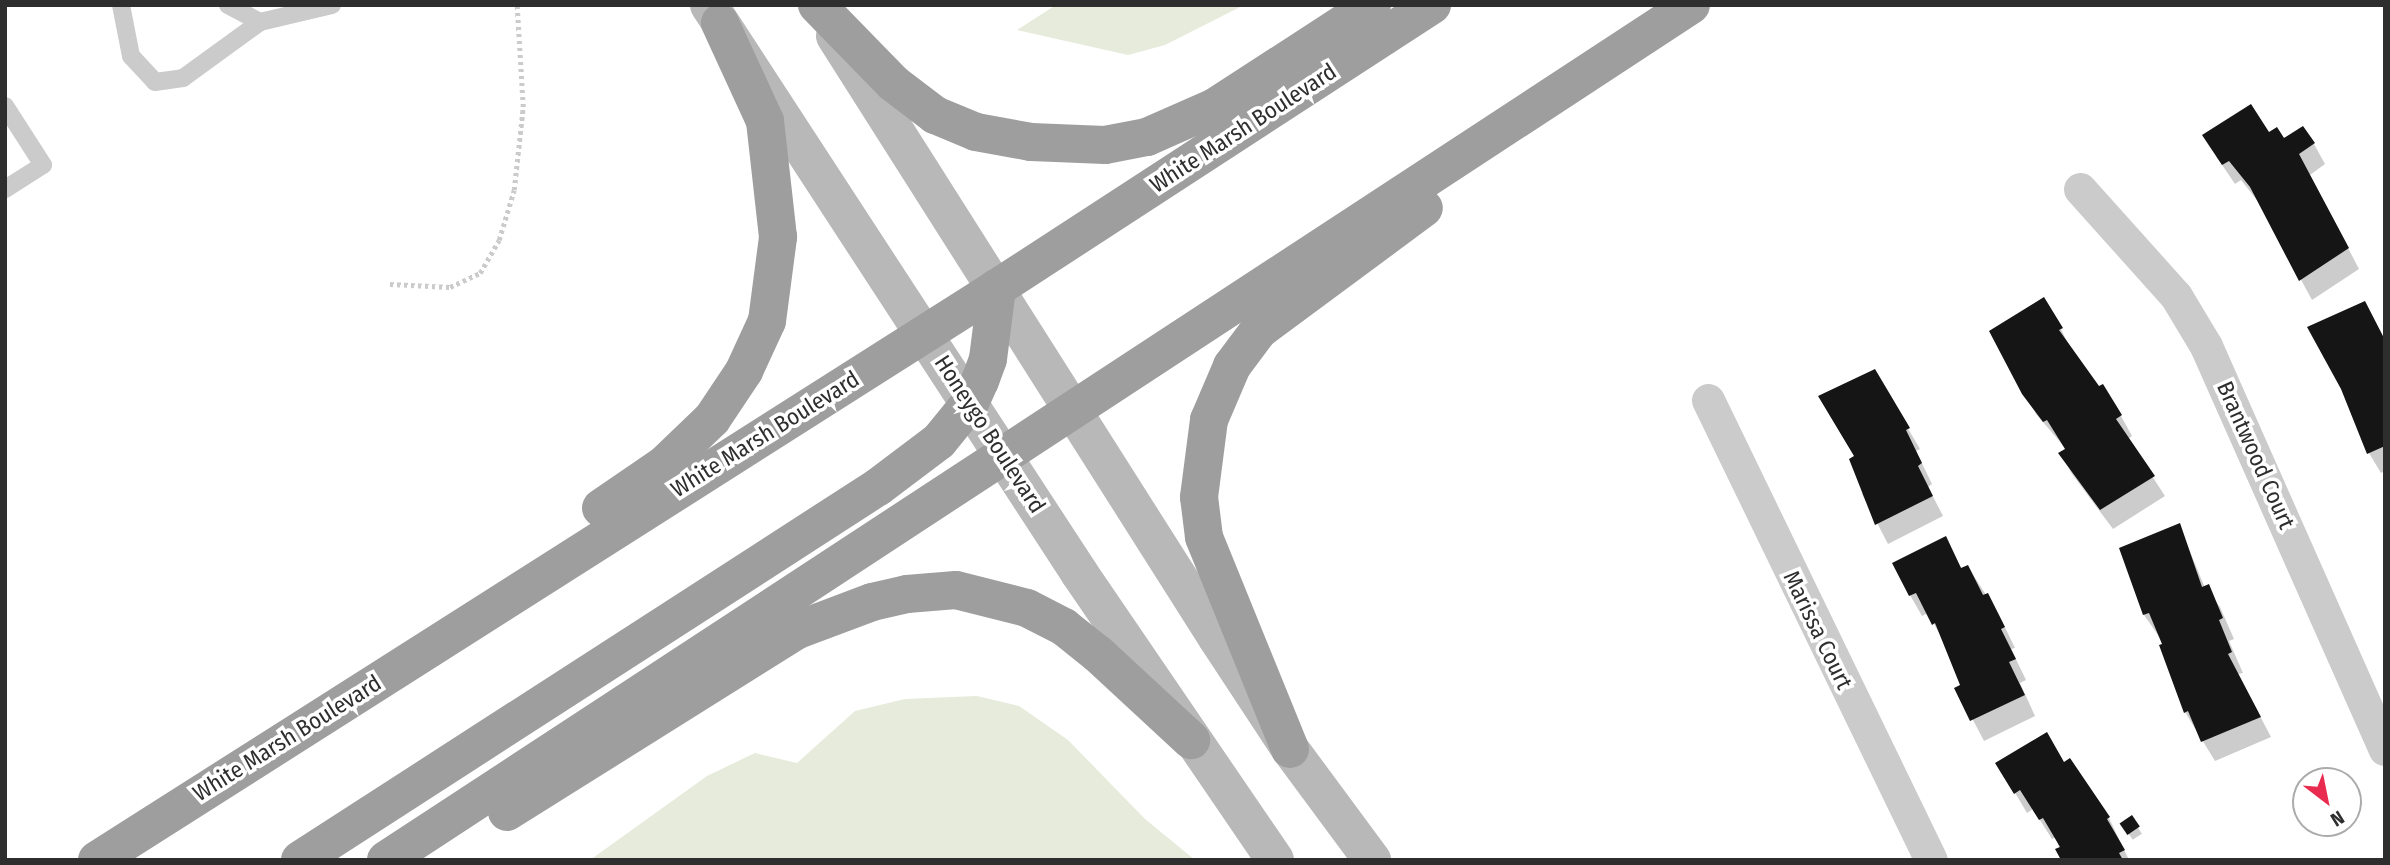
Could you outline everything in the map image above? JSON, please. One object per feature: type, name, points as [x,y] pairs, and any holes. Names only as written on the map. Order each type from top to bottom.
[{"type":"highway","points":[[816,5],[893,83],[935,115],[976,132],[1018,140],[1105,145],[1147,137],[1216,107],[1372,5]]},
{"type":"highway","name":"White Marsh Boulevard","points":[[97,860],[247,762],[997,288],[1432,5]]},
{"type":"highway","points":[[386,860],[1691,5]]},
{"type":"highway","points":[[1290,749],[1204,537],[1199,498],[1209,420],[1232,366],[1259,330],[1699,5]]},
{"type":"highway","points":[[247,762],[511,566],[665,464],[730,395],[767,321],[778,237],[765,121],[715,14]]},
{"type":"highway","points":[[300,860],[878,487],[939,440],[970,403],[988,359],[997,288]]},
{"type":"highway","points":[[431,860],[795,631],[862,605],[907,594],[956,590],[1040,614],[1098,654],[1191,740]]},
{"type":"main road","points":[[816,5],[1290,749],[1372,860]]},
{"type":"main road","name":"Honeygo Boulevard","points":[[715,14],[1191,740],[1275,860]]},
{"type":"street","name":"Brantwood Court","points":[[2081,189],[2176,296],[2206,346],[2385,749]]},
{"type":"street","name":"Marissa Court","points":[[1708,400],[1931,860]]},
{"type":"lane","points":[[121,5],[131,55],[155,82],[183,78],[260,22],[332,5]]},
{"type":"lane","points":[[228,5],[260,22]]},
{"type":"lane","points":[[5,106],[43,165],[5,189]]},
{"type":"path","points":[[390,284],[450,287],[480,273],[499,240],[514,190],[523,107],[517,5]]},
{"type":"green space","points":[[1056,5],[1244,5],[1165,45],[1128,55],[1017,30]]},
{"type":"green space","points":[[977,696],[1019,706],[1068,740],[1145,819],[1195,860],[590,860],[707,776],[755,753],[797,763],[855,711],[905,699]]},
{"type":"building","points":[[2251,104],[2269,132],[2277,127],[2284,138],[2303,126],[2315,143],[2299,154],[2349,248],[2299,281],[2250,187],[2229,161],[2222,165],[2202,135]]},
{"type":"building","points":[[2044,297],[2063,328],[2059,330],[2099,386],[2103,384],[2122,415],[2116,419],[2155,476],[2100,510],[2058,453],[2065,449],[2047,420],[2043,422],[2022,394],[1989,331]]},
{"type":"building","points":[[2365,301],[2385,340],[2385,446],[2367,454],[2341,389],[2307,327]]},
{"type":"building","points":[[1875,369],[1910,428],[1906,430],[1922,463],[1918,466],[1933,496],[1875,525],[1849,459],[1854,456],[1818,396]]},
{"type":"building","points":[[2180,523],[2202,587],[2209,584],[2223,618],[2219,620],[2232,652],[2228,654],[2261,717],[2201,742],[2188,711],[2184,713],[2159,645],[2162,644],[2149,613],[2143,615],[2119,548]]},
{"type":"building","points":[[1946,536],[1961,568],[1968,565],[1983,595],[1988,593],[2005,627],[2001,629],[2016,659],[2009,662],[2025,695],[1970,721],[1954,688],[1960,685],[1935,623],[1932,625],[1916,593],[1909,596],[1892,563]]},
{"type":"building","points":[[2047,732],[2064,762],[2070,758],[2110,817],[2107,819],[2125,850],[2119,853],[2123,860],[2061,860],[2055,849],[2060,847],[2043,818],[2039,820],[2020,790],[2014,794],[1995,763]]},
{"type":"building","points":[[2132,815],[2140,827],[2127,835],[2120,823]]}]
